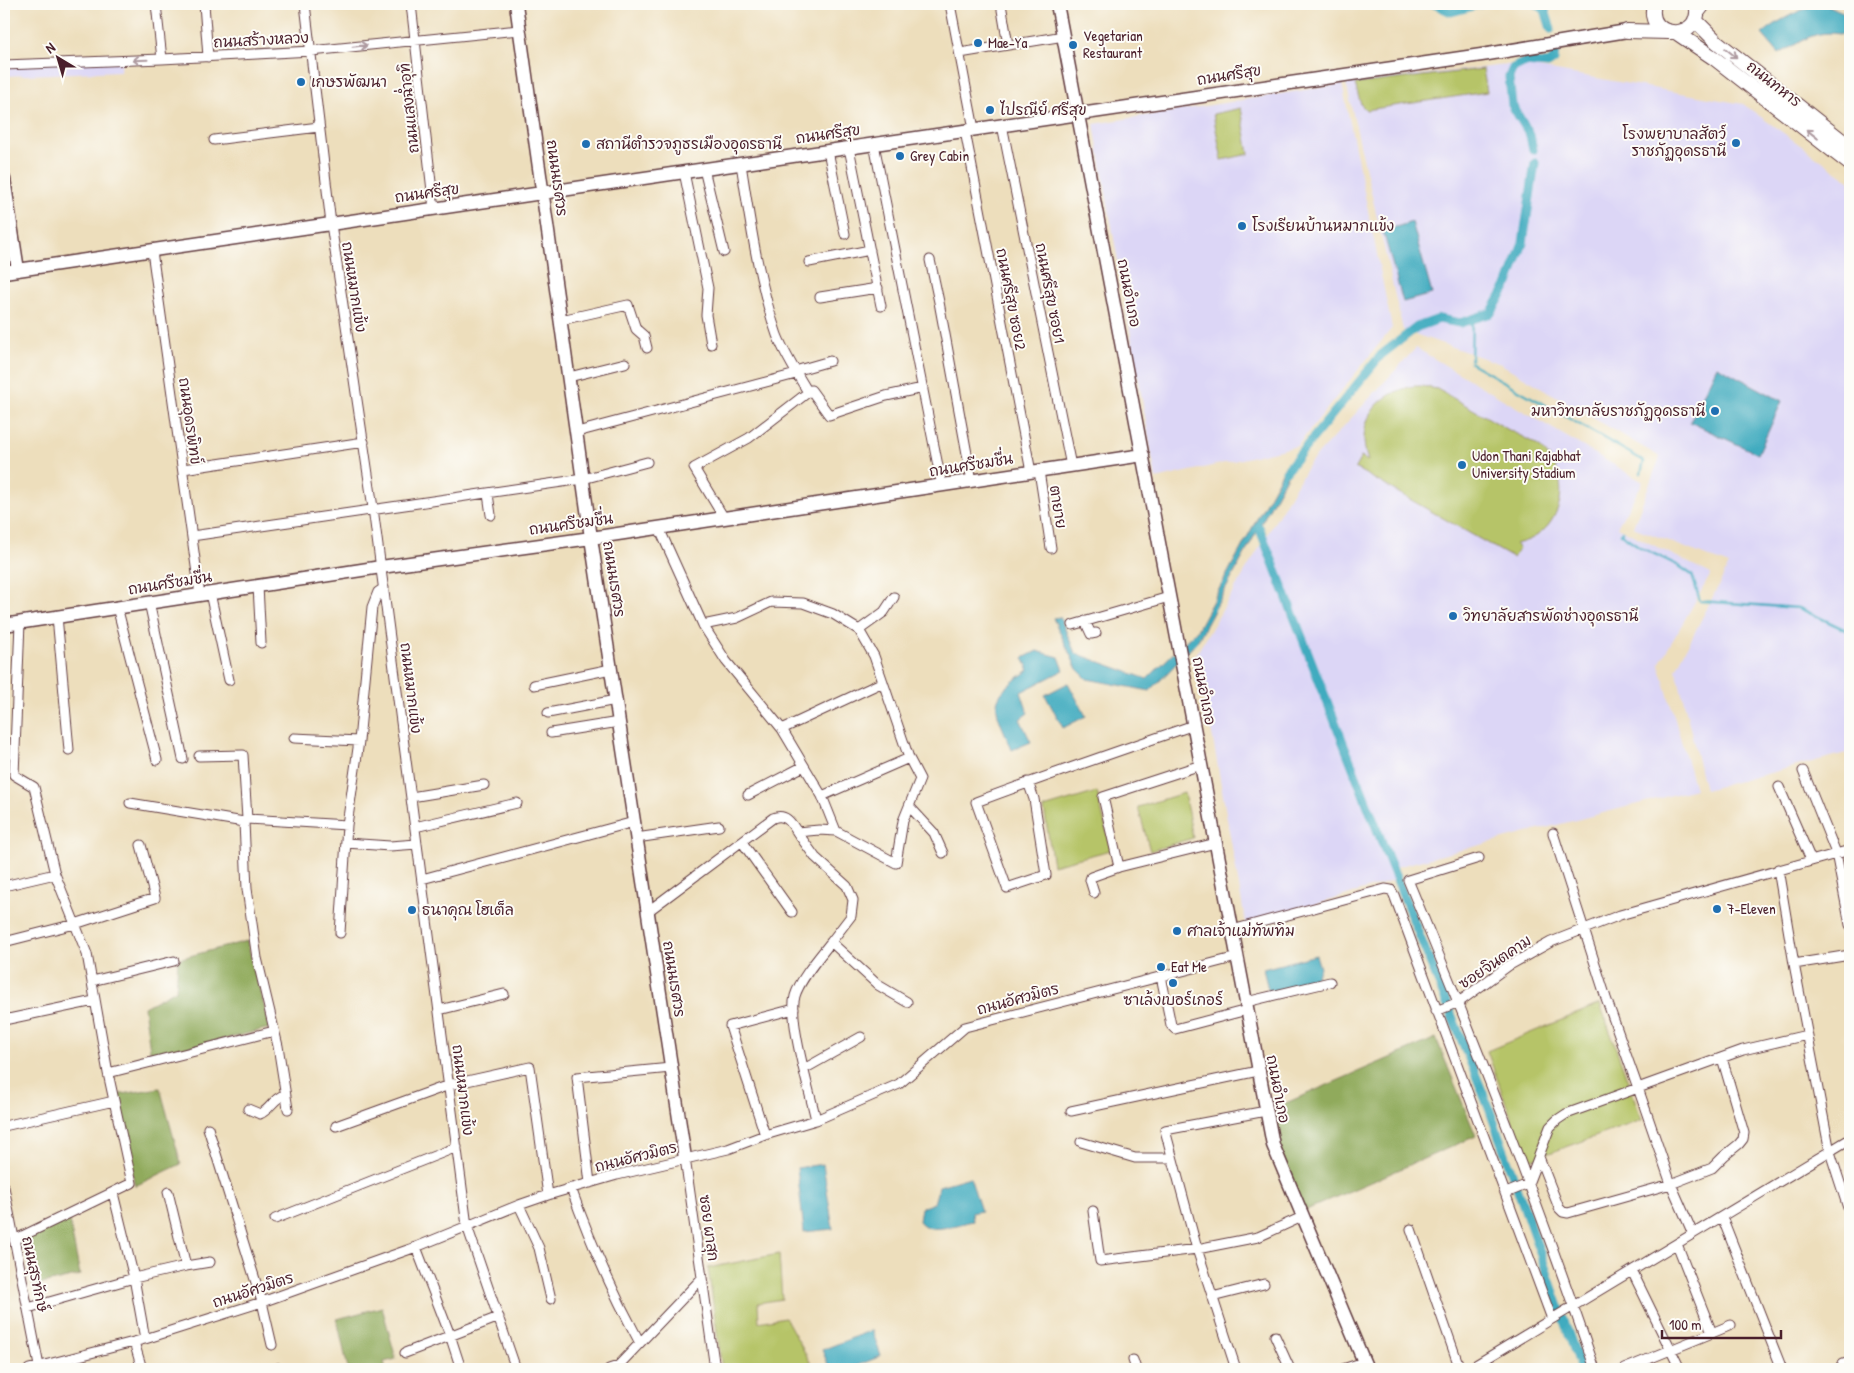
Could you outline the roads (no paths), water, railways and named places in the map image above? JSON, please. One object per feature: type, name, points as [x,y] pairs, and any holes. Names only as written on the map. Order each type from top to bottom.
[{"type":"main road","points":[[1627,31],[1673,32],[1689,28],[1696,19],[1696,4]]},
{"type":"main road","points":[[1627,31],[1640,23],[1653,6]]},
{"type":"main road","name":"ถนนทหาร","points":[[1653,6],[1653,15],[1659,26],[1673,32],[1714,58],[1850,164]]},
{"type":"main road","name":"ถนนทหาร","points":[[1696,19],[1724,48],[1850,147]]},
{"type":"street","points":[[156,4],[162,59]]},
{"type":"street","points":[[204,4],[208,57]]},
{"type":"street","name":"ถนนหมากแข้ง","points":[[305,4],[331,224],[384,588],[467,1226],[516,1369]]},
{"type":"street","name":"ถนนแสงฉ่ำอุทิ","points":[[411,4],[434,209]]},
{"type":"street","name":"ถนนนเรศวร","points":[[516,4],[591,538],[684,1158]]},
{"type":"street","name":"ถนนศรีสุข ซอย2","points":[[950,4],[960,53],[969,130],[1035,472]]},
{"type":"street","points":[[1001,4],[1008,45]]},
{"type":"street","name":"ถนนอำเภอ","points":[[1058,4],[1272,1145],[1366,1366]]},
{"type":"street","points":[[1696,19],[1707,4]]},
{"type":"street","name":"ถนนสร้างหลวง","points":[[4,65],[311,52],[520,30]]},
{"type":"street","name":"ถนนศรีสุข","points":[[4,272],[1488,54],[1627,31]]},
{"type":"street","points":[[960,53],[1064,36]]},
{"type":"street","name":"ถนนศรีสุข ซอย1","points":[[1002,125],[1071,466]]},
{"type":"street","points":[[214,140],[319,127]]},
{"type":"street","points":[[874,144],[942,486]]},
{"type":"street","points":[[849,148],[881,306]]},
{"type":"street","points":[[828,151],[845,234]]},
{"type":"street","points":[[741,164],[762,282],[778,336],[808,392]]},
{"type":"street","points":[[704,169],[724,252]]},
{"type":"street","points":[[684,172],[708,288],[706,315],[711,344]]},
{"type":"street","points":[[4,179],[18,270]]},
{"type":"street","name":"ถนนอุดรพิทข์","points":[[152,250],[192,536],[205,594],[229,680]]},
{"type":"street","points":[[810,262],[870,250]]},
{"type":"street","points":[[930,260],[972,481]]},
{"type":"street","points":[[820,297],[878,288]]},
{"type":"street","points":[[561,320],[628,305],[636,329],[644,336],[648,348]]},
{"type":"street","points":[[576,432],[830,361]]},
{"type":"street","points":[[569,377],[625,363]]},
{"type":"street","points":[[724,518],[694,468],[749,438],[811,390],[829,415],[886,396],[923,388]]},
{"type":"street","points":[[183,469],[364,442]]},
{"type":"street","name":"ถนนศรีชมชื่น","points":[[4,624],[1143,455]]},
{"type":"street","points":[[192,536],[373,508],[488,494],[583,479],[647,462]]},
{"type":"street","name":"ตายาย","points":[[1035,472],[1051,548]]},
{"type":"street","points":[[488,494],[491,515]]},
{"type":"street","points":[[659,528],[703,625],[726,660],[782,729],[822,796],[836,831]]},
{"type":"street","points":[[258,586],[261,644]]},
{"type":"street","points":[[340,933],[347,825],[359,741],[372,607],[378,592],[384,588]]},
{"type":"street","points":[[1073,625],[1169,596]]},
{"type":"street","points":[[858,630],[884,612],[894,597]]},
{"type":"street","points":[[149,602],[183,760]]},
{"type":"street","points":[[703,625],[738,618],[771,602],[804,603],[833,614],[858,630],[874,656],[909,758],[920,779],[903,821],[896,862],[836,831],[797,832]]},
{"type":"street","points":[[117,607],[157,760]]},
{"type":"street","points":[[57,616],[69,750]]},
{"type":"street","points":[[1085,621],[1088,631],[1091,634],[1096,633]]},
{"type":"street","points":[[14,1240],[132,1183],[108,1073],[87,954],[55,874],[34,787],[14,775],[20,622]]},
{"type":"street","points":[[534,685],[611,669]]},
{"type":"street","points":[[782,729],[883,682]]},
{"type":"street","points":[[548,713],[616,700]]},
{"type":"street","points":[[551,733],[619,722]]},
{"type":"street","points":[[1028,782],[1034,799],[1046,875],[1007,888],[976,802],[1028,782],[1194,725]]},
{"type":"street","points":[[294,738],[359,741]]},
{"type":"street","points":[[199,756],[243,755],[247,889],[257,958],[274,1031],[288,1110]]},
{"type":"street","points":[[822,796],[909,758]]},
{"type":"street","points":[[1119,867],[1103,797],[1201,765]]},
{"type":"street","points":[[748,795],[804,766]]},
{"type":"street","points":[[1804,771],[1836,853],[1850,925]]},
{"type":"street","points":[[411,797],[484,785]]},
{"type":"street","points":[[1779,787],[1811,860]]},
{"type":"street","points":[[130,803],[246,820],[347,825]]},
{"type":"street","points":[[415,827],[517,803]]},
{"type":"street","points":[[909,806],[934,833],[943,853]]},
{"type":"street","points":[[648,912],[778,816],[787,818],[816,857],[846,886],[853,900],[852,916],[810,969],[795,995],[793,1015],[816,1120]]},
{"type":"street","points":[[422,879],[634,822]]},
{"type":"street","points":[[636,838],[718,826]]},
{"type":"street","points":[[1553,833],[1583,930],[1671,1184],[1693,1234]]},
{"type":"street","points":[[742,842],[792,912]]},
{"type":"street","points":[[346,843],[390,846],[417,844]]},
{"type":"street","points":[[1094,893],[1090,880],[1091,876],[1119,867],[1216,843]]},
{"type":"street","points":[[4,942],[75,924],[155,898],[141,845]]},
{"type":"street","name":"ซอยจินตคาม","points":[[1440,1010],[1457,1003],[1527,954],[1551,942],[1620,915],[1850,850]]},
{"type":"street","points":[[1479,858],[1408,880],[1528,1184],[1595,1369]]},
{"type":"street","points":[[1778,869],[1830,1152],[1850,1214]]},
{"type":"street","points":[[8,886],[55,874]]},
{"type":"street","points":[[1232,930],[1385,889],[1390,890],[1394,895],[1440,1010],[1553,1319]]},
{"type":"street","points":[[831,942],[878,985],[906,1002]]},
{"type":"street","points":[[1794,964],[1850,956]]},
{"type":"street","name":"ถนนอัศวมิตร","points":[[29,1369],[40,1366],[68,1365],[262,1302],[416,1247],[548,1195],[684,1158],[728,1149],[765,1135],[816,1120],[899,1084],[965,1027],[1237,957]]},
{"type":"street","points":[[92,981],[174,961]]},
{"type":"street","points":[[1161,976],[1172,1025],[1175,1029],[1330,982]]},
{"type":"street","points":[[439,1010],[504,994]]},
{"type":"street","points":[[4,1020],[94,1000]]},
{"type":"street","points":[[765,1135],[730,1026],[794,1009]]},
{"type":"street","points":[[108,1073],[274,1031]]},
{"type":"street","points":[[1506,1193],[1528,1184],[1550,1127],[1566,1114],[1743,1050],[1807,1035]]},
{"type":"street","points":[[804,1068],[862,1037]]},
{"type":"street","points":[[1539,1157],[1559,1208],[1563,1212],[1568,1213],[1671,1184],[1712,1168],[1724,1156],[1736,1148],[1743,1139],[1744,1133],[1722,1058]]},
{"type":"street","points":[[336,1126],[449,1085],[530,1067],[548,1195]]},
{"type":"street","points":[[590,1183],[577,1077],[671,1068]]},
{"type":"street","points":[[1071,1111],[1258,1070]]},
{"type":"street","points":[[248,1109],[260,1114],[269,1108],[278,1097],[285,1095]]},
{"type":"street","points":[[4,1126],[114,1101]]},
{"type":"street","points":[[1236,1369],[1197,1249],[1164,1130],[1266,1111]]},
{"type":"street","points":[[208,1128],[262,1302],[272,1345]]},
{"type":"street","points":[[1469,1369],[1850,1139]]},
{"type":"street","points":[[1081,1142],[1135,1158],[1172,1158]]},
{"type":"street","points":[[275,1219],[457,1147]]},
{"type":"street","name":"ซอย ผาสุก","points":[[684,1158],[715,1369]]},
{"type":"street","name":"ถนนสุรทักษ์","points":[[4,1188],[40,1366]]},
{"type":"street","points":[[571,1188],[588,1238],[610,1286],[640,1343]]},
{"type":"street","points":[[168,1192],[186,1266]]},
{"type":"street","points":[[113,1193],[134,1278],[145,1339]]},
{"type":"street","points":[[519,1205],[539,1248],[551,1299]]},
{"type":"street","points":[[1093,1211],[1100,1261],[1197,1249],[1258,1237],[1302,1218]]},
{"type":"street","points":[[1722,1217],[1782,1369]]},
{"type":"street","points":[[1412,1229],[1460,1369]]},
{"type":"street","points":[[1677,1244],[1712,1333]]},
{"type":"street","points":[[416,1247],[461,1369]]},
{"type":"street","points":[[28,1308],[134,1278],[210,1262]]},
{"type":"street","points":[[1632,1271],[1680,1369]]},
{"type":"street","points":[[615,1368],[702,1278]]},
{"type":"street","points":[[1212,1297],[1264,1284]]},
{"type":"street","points":[[404,1353],[499,1317]]},
{"type":"street","points":[[1624,1369],[1731,1325]]},
{"type":"street","points":[[1275,1336],[1290,1369]]},
{"type":"street","points":[[134,1342],[142,1369]]},
{"type":"street","points":[[1133,1360],[1136,1369]]},
{"type":"street","points":[[1841,1369],[1843,1364],[1850,1362]]},
{"type":"street","points":[[1343,1369],[1366,1366]]},
{"type":"water","points":[[1817,4],[1824,4],[1850,15],[1850,36],[1828,33],[1812,36],[1779,54],[1762,34],[1788,16]]},
{"type":"water","points":[[1412,222],[1432,294],[1403,302],[1383,231]]},
{"type":"water","points":[[1717,366],[1782,401],[1758,454],[1690,422]]},
{"type":"water","points":[[1284,469],[1289,472],[1197,642],[1150,691],[1087,679],[1077,669],[1053,618],[1060,617],[1075,653],[1147,679],[1197,630]]},
{"type":"water","points":[[1037,651],[1059,657],[1064,670],[1021,692],[1028,713],[1020,719],[1031,742],[1012,750],[998,713],[999,697],[1015,680],[1029,670],[1023,658]]},
{"type":"water","points":[[1068,683],[1086,716],[1063,728],[1045,695]]},
{"type":"water","points":[[1316,955],[1320,968],[1314,982],[1269,993],[1263,969]]},
{"type":"water","points":[[823,1164],[833,1229],[804,1232],[797,1168]]},
{"type":"water","points":[[970,1177],[981,1211],[972,1213],[973,1221],[944,1228],[930,1228],[919,1221],[921,1208],[934,1203],[939,1186]]},
{"type":"water","points":[[872,1330],[881,1356],[849,1369],[830,1369],[822,1350]]},
{"type":"waterway","points":[[1434,4],[1451,12],[1481,4]]},
{"type":"waterway","points":[[1537,4],[1545,10],[1551,29]]},
{"type":"waterway","points":[[1533,150],[1530,135],[1512,105],[1509,77],[1513,68],[1525,62],[1548,64],[1554,60],[1555,52]]},
{"type":"waterway","points":[[1286,471],[1381,355],[1417,327],[1439,319],[1460,323],[1491,313],[1508,284],[1523,243],[1535,163]]},
{"type":"waterway","points":[[1472,319],[1471,363],[1644,461],[1641,473]]},
{"type":"waterway","points":[[1259,527],[1387,855],[1489,1108],[1581,1369]]},
{"type":"waterway","points":[[1622,531],[1621,534],[1640,547],[1679,566],[1692,575],[1700,601],[1799,608],[1850,632]]},
{"type":"place","name":"Mae-Ya","points":[[978,43]]},
{"type":"place","name":"Vegetarian Restaurant","points":[[1073,45]]},
{"type":"place","name":"เกษรพัฒนา","points":[[301,82]]},
{"type":"place","name":"ไปรณีย์ ศรีสุข","points":[[990,110]]},
{"type":"place","name":"โรงพยาบาลสัตว์ ราชภัฏอุดรธานี","points":[[1736,143]]},
{"type":"place","name":"สถานีตำรวจภูธรเมืองอุดรธานี","points":[[586,144]]},
{"type":"place","name":"Grey Cabin","points":[[900,156]]},
{"type":"place","name":"โรงเรียนบ้านหมากแข้ง","points":[[1242,226]]},
{"type":"place","name":"มหาวิทยาลัยราชภัฏอุดรธานี","points":[[1715,411]]},
{"type":"place","name":"Udon Thani Rajabhat University Stadium","points":[[1462,465]]},
{"type":"place","name":"วิทยาลัยสารพัดช่างอุดรธานี","points":[[1453,616]]},
{"type":"place","name":"7-Eleven","points":[[1717,909]]},
{"type":"place","name":"ธนาคุณ โฮเต็ล","points":[[412,910]]},
{"type":"place","name":"ศาลเจ้าแม่ทัพทิม","points":[[1177,931]]},
{"type":"place","name":"Eat Me","points":[[1161,967]]},
{"type":"place","name":"ซาเล้งเบอร์เกอร์","points":[[1173,983]]}]
